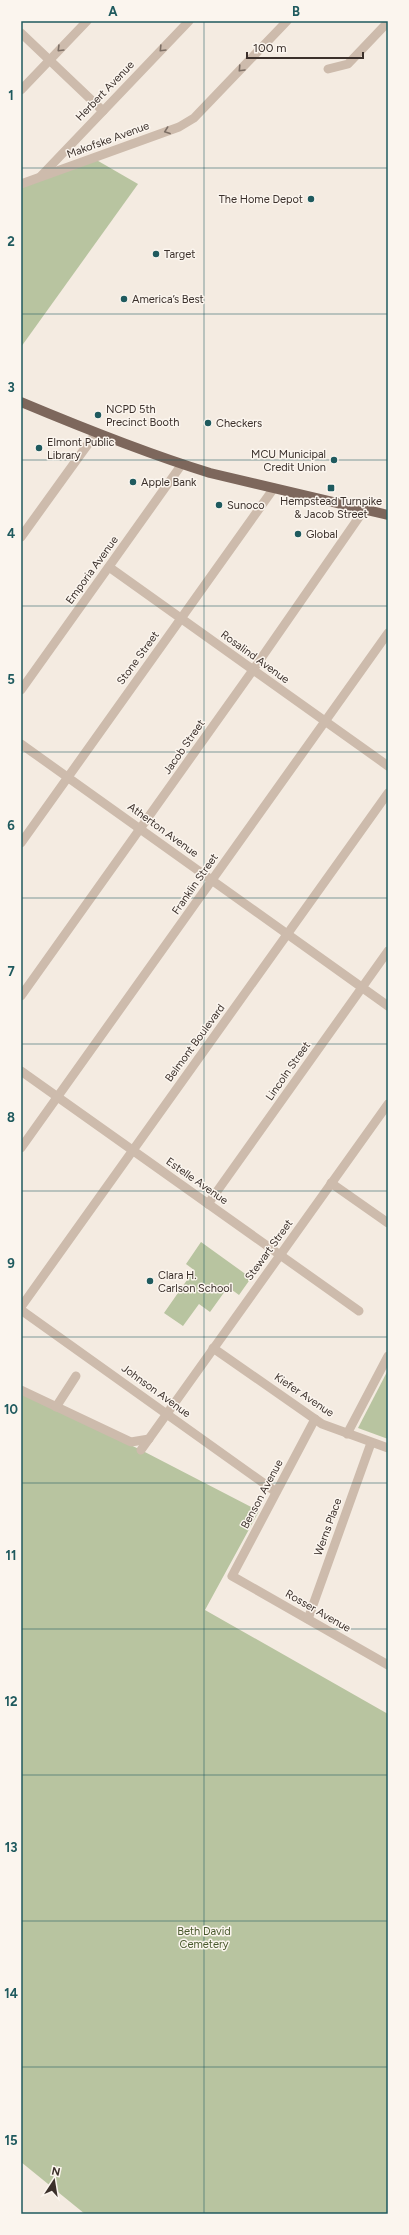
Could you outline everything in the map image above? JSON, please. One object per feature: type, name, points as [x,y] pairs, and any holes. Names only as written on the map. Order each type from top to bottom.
[{"type":"main road","points":[[21,402],[96,433],[182,464],[388,515]]},
{"type":"street","points":[[21,90],[87,21]]},
{"type":"street","name":"Herbert Avenue","points":[[39,178],[189,21]]},
{"type":"street","name":"Makofske Avenue","points":[[21,184],[179,127],[201,112],[287,21]]},
{"type":"street","points":[[328,69],[348,64],[388,22]]},
{"type":"street","points":[[21,33],[103,111]]},
{"type":"street","points":[[21,537],[96,433]]},
{"type":"street","name":"Emporia Avenue","points":[[21,690],[182,464]]},
{"type":"street","name":"Stone Street","points":[[21,843],[274,488]]},
{"type":"street","name":"Jacob Street","points":[[21,996],[253,670],[364,510]]},
{"type":"street","name":"Rosalind Avenue","points":[[109,567],[388,766]]},
{"type":"street","name":"Franklin Street","points":[[21,1148],[388,633]]},
{"type":"street","name":"Atherton Avenue","points":[[21,744],[388,1006]]},
{"type":"street","name":"Belmont Boulevard","points":[[21,1309],[388,793]]},
{"type":"street","name":"Lincoln Street","points":[[208,1204],[388,951]]},
{"type":"street","name":"Estelle Avenue","points":[[21,1071],[359,1311]]},
{"type":"street","name":"Stewart Street","points":[[141,1450],[331,1184],[386,1110]]},
{"type":"street","points":[[331,1184],[388,1224]]},
{"type":"street","name":"Johnson Avenue","points":[[21,1309],[276,1492]]},
{"type":"street","name":"Kiefer Avenue","points":[[213,1348],[322,1424],[388,1448]]},
{"type":"street","points":[[347,1434],[388,1356]]},
{"type":"street","points":[[56,1407],[76,1376]]},
{"type":"street","points":[[21,1390],[131,1442],[149,1439]]},
{"type":"street","name":"Benson Avenue","points":[[236,1579],[232,1576],[315,1419]]},
{"type":"street","name":"Werns Place","points":[[308,1619],[371,1443]]},
{"type":"street","name":"Rosser Avenue","points":[[236,1579],[387,1662]]},
{"type":"green space","points":[[93,158],[138,184],[21,347],[21,185]]},
{"type":"green space","points":[[201,1242],[251,1278],[239,1295],[228,1287],[210,1312],[199,1304],[183,1326],[164,1313],[194,1270],[186,1264]]},
{"type":"green space","points":[[388,1370],[388,1439],[358,1428]]},
{"type":"green space","name":"Beth David Cemetery","points":[[21,1393],[141,1450],[259,1511],[205,1610],[388,1714],[388,2214],[85,2214],[21,2162]]},
{"type":"place","name":"The Home Depot","points":[[311,199]]},
{"type":"place","name":"Target","points":[[156,254]]},
{"type":"place","name":"America’s Best","points":[[124,299]]},
{"type":"place","name":"NCPD 5th Precinct Booth","points":[[98,415]]},
{"type":"place","name":"Checkers","points":[[208,423]]},
{"type":"place","name":"Elmont Public Library","points":[[39,448]]},
{"type":"place","name":"MCU Municipal Credit Union","points":[[334,460]]},
{"type":"place","name":"Apple Bank","points":[[133,482]]},
{"type":"place","name":"Hempstead Turnpike & Jacob Street","points":[[331,488]]},
{"type":"place","name":"Sunoco","points":[[219,505]]},
{"type":"place","name":"Global","points":[[298,534]]},
{"type":"place","name":"Clara H. Carlson School","points":[[150,1281]]}]
